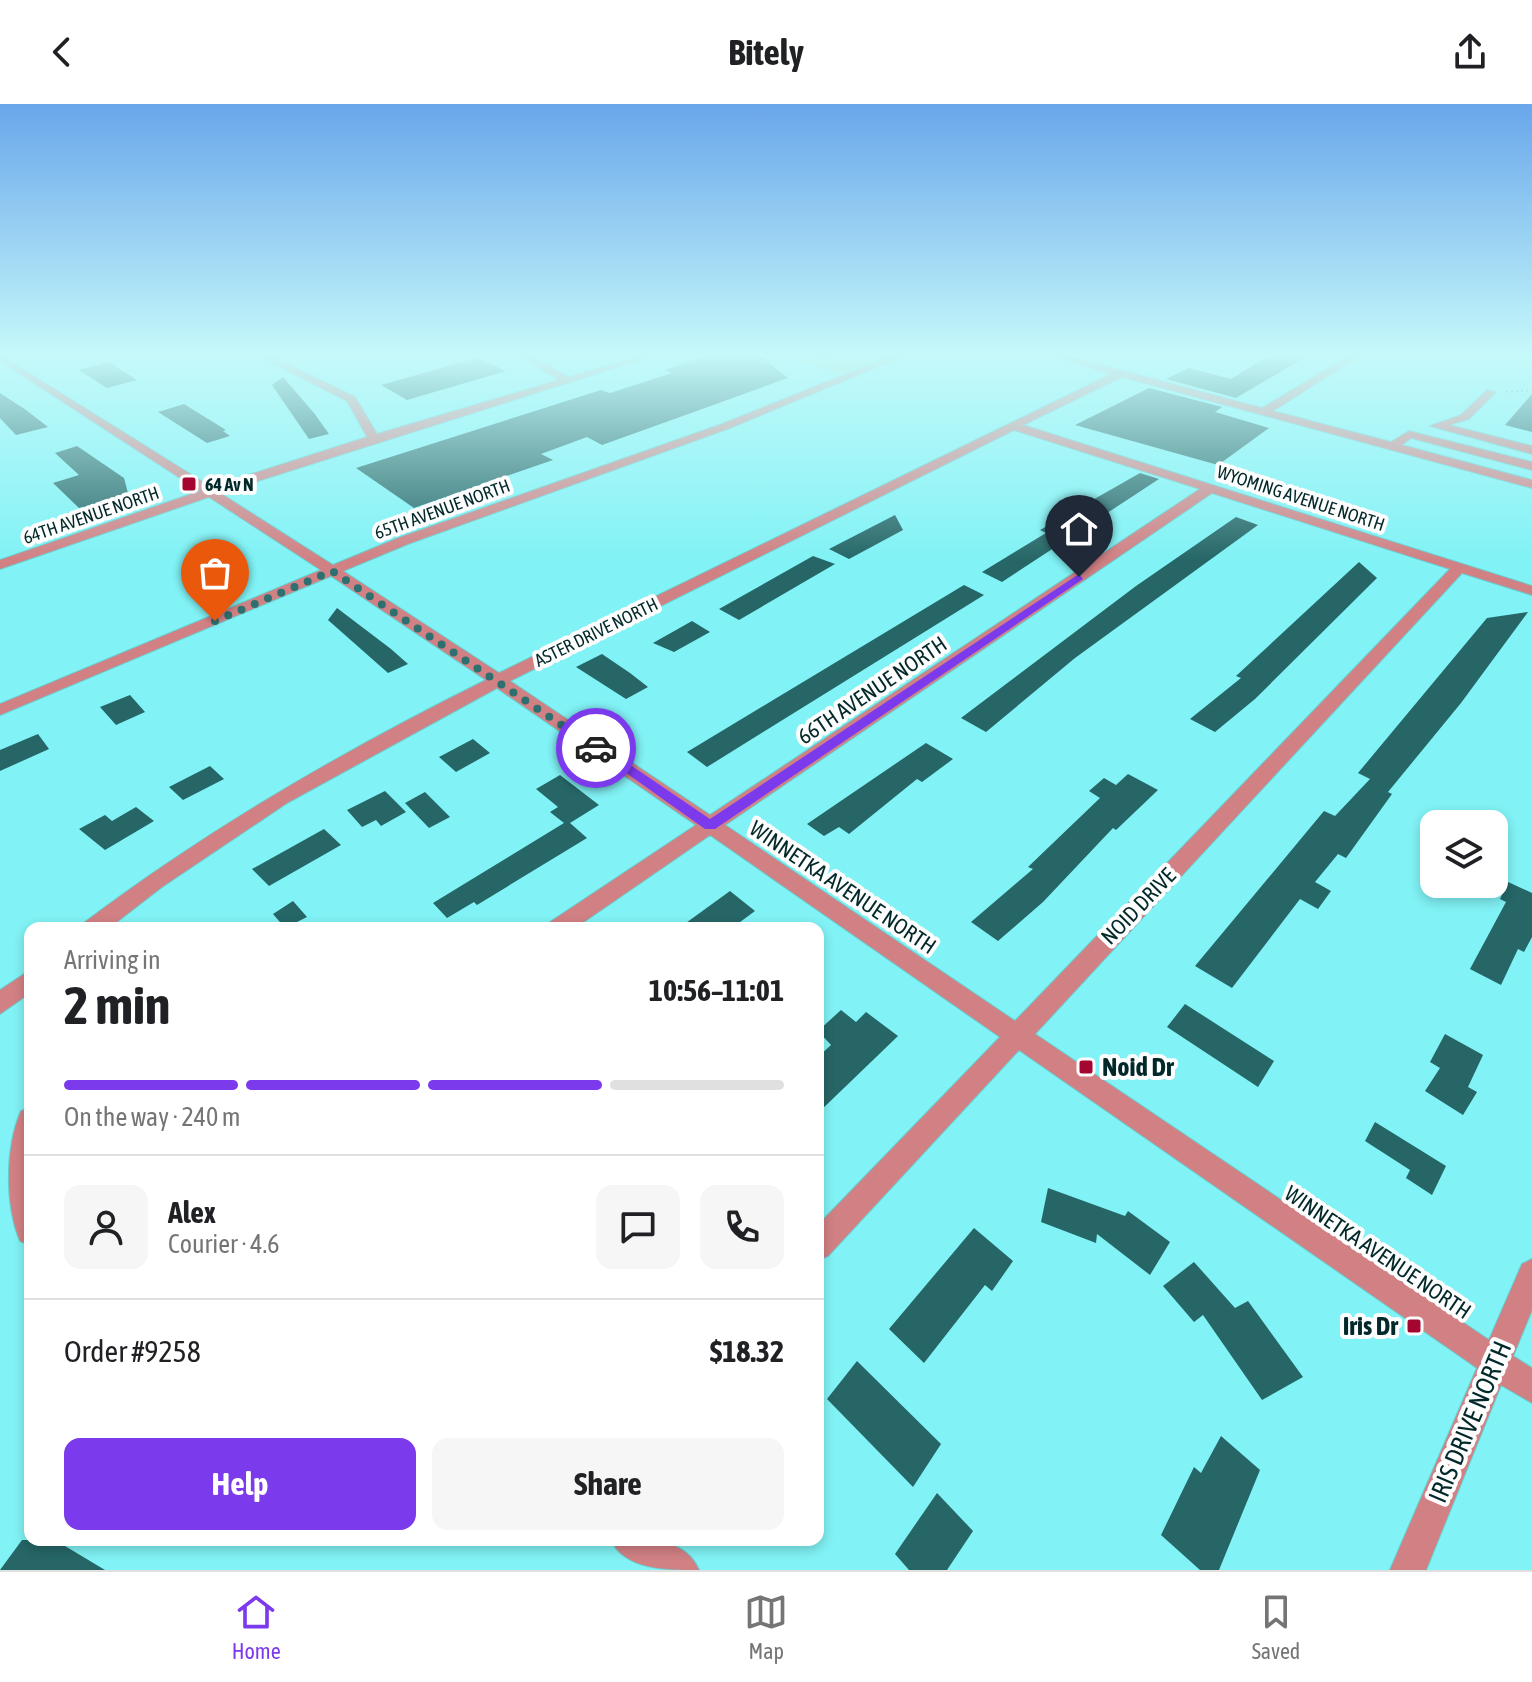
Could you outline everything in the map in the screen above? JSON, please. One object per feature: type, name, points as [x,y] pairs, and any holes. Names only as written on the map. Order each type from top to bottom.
[{"type":"street","name":"WINNETKA AVENUE NORTH","points":[[105,423],[498,680],[1532,1387]]},
{"type":"street","points":[[365,423],[374,439]]},
{"type":"street","name":"64TH AVENUE NORTH","points":[[0,565],[210,492],[426,423]]},
{"type":"street","name":"65TH AVENUE NORTH","points":[[0,710],[403,541],[732,423]]},
{"type":"street","name":"ASTER DRIVE NORTH","points":[[100,922],[158,876],[251,813],[363,748],[1019,423]]},
{"type":"street","points":[[1309,423],[1532,484]]},
{"type":"street","points":[[1393,447],[1409,434],[1446,423]]},
{"type":"street","points":[[1476,423],[1532,438]]},
{"type":"street","name":"WYOMING AVENUE NORTH","points":[[1014,426],[1532,591]]},
{"type":"street","points":[[1438,426],[1532,450]]},
{"type":"street","points":[[1409,434],[1532,466]]},
{"type":"street","name":"66TH AVENUE NORTH","points":[[567,922],[1211,488]]},
{"type":"street","name":"NOID DRIVE","points":[[824,1240],[1459,568]]},
{"type":"street","points":[[0,1004],[24,984]]},
{"type":"street","points":[[24,1152],[24,1198]]},
{"type":"street","name":"IRIS DRIVE NORTH","points":[[1408,1570],[1532,1274]]},
{"type":"street","points":[[639,1546],[681,1570]]},
{"type":"building","points":[[5,423],[43,423],[48,427],[16,435]]},
{"type":"building","points":[[176,423],[215,423],[230,436],[207,443]]},
{"type":"building","points":[[298,423],[321,423],[329,434],[309,439]]},
{"type":"building","points":[[496,423],[662,423],[602,445],[587,437],[541,454],[553,460],[414,508],[356,468]]},
{"type":"building","points":[[1254,423],[1269,428],[1218,465],[1075,425]]},
{"type":"building","points":[[1532,423],[1532,432],[1505,425]]},
{"type":"building","points":[[77,446],[124,478],[129,497],[79,508],[53,483],[79,475],[55,453]]},
{"type":"building","points":[[1140,473],[1159,479],[1002,582],[982,572],[1046,533],[1040,530]]},
{"type":"building","points":[[895,515],[903,530],[849,559],[829,549]]},
{"type":"building","points":[[1236,517],[1258,525],[1075,658],[986,732],[961,718],[1136,586]]},
{"type":"building","points":[[813,556],[835,564],[739,620],[719,609]]},
{"type":"building","points":[[1359,562],[1377,578],[1255,699],[1215,732],[1190,719],[1241,678],[1236,676]]},
{"type":"building","points":[[964,585],[984,595],[707,767],[687,752]]},
{"type":"building","points":[[337,608],[408,664],[388,673],[328,620]]},
{"type":"building","points":[[1528,612],[1461,703],[1388,792],[1392,794],[1346,858],[1338,854],[1315,882],[1331,891],[1318,909],[1300,899],[1232,988],[1195,966],[1324,811],[1335,816],[1370,779],[1358,773],[1487,618]]},
{"type":"building","points":[[692,621],[710,632],[674,652],[653,643]]},
{"type":"building","points":[[602,654],[648,687],[626,699],[576,667]]},
{"type":"building","points":[[130,695],[145,712],[116,725],[100,707]]},
{"type":"building","points":[[38,734],[49,749],[0,771],[0,750]]},
{"type":"building","points":[[473,739],[490,753],[456,772],[439,757]]},
{"type":"building","points":[[926,743],[953,759],[922,782],[917,779],[849,834],[839,827],[824,836],[807,824]]},
{"type":"building","points":[[210,766],[224,779],[183,800],[169,787]]},
{"type":"building","points":[[1128,774],[1158,790],[1116,830],[1113,828],[1043,902],[998,941],[971,922],[1033,869],[1028,867],[1100,798],[1089,791],[1104,778],[1116,785]]},
{"type":"building","points":[[560,775],[599,805],[570,823],[587,838],[477,905],[474,902],[447,918],[433,903],[564,823],[550,812],[558,807],[536,789]]},
{"type":"building","points":[[385,791],[406,812],[381,826],[376,820],[362,827],[347,810]]},
{"type":"building","points":[[425,792],[450,817],[429,828],[405,803]]},
{"type":"building","points":[[136,807],[154,821],[105,850],[79,829],[105,815],[112,821]]},
{"type":"building","points":[[324,829],[341,845],[269,886],[252,869]]},
{"type":"building","points":[[1508,882],[1532,893],[1532,937],[1524,952],[1518,949],[1501,985],[1470,969],[1506,902],[1500,899],[1508,898]]},
{"type":"building","points":[[730,891],[755,911],[740,922],[687,922]]},
{"type":"building","points":[[293,901],[307,917],[297,922],[280,922],[273,914]]},
{"type":"building","points":[[1185,1004],[1274,1061],[1258,1087],[1167,1027]]},
{"type":"building","points":[[841,1010],[856,1022],[866,1012],[898,1036],[824,1107],[824,1051],[831,1045],[824,1037],[824,1026]]},
{"type":"building","points":[[1445,1034],[1483,1055],[1468,1087],[1477,1092],[1463,1115],[1425,1091],[1440,1068],[1430,1062]]},
{"type":"building","points":[[1375,1122],[1446,1166],[1432,1195],[1406,1178],[1410,1170],[1365,1141]]},
{"type":"building","points":[[1048,1188],[1125,1216],[1128,1211],[1170,1242],[1150,1275],[1097,1234],[1096,1243],[1041,1222]]},
{"type":"building","points":[[974,1228],[1013,1261],[992,1291],[985,1285],[924,1363],[889,1329]]},
{"type":"building","points":[[1194,1262],[1235,1308],[1248,1301],[1303,1377],[1262,1400],[1203,1315],[1194,1322],[1163,1286]]},
{"type":"building","points":[[857,1361],[941,1444],[913,1487],[827,1399]]},
{"type":"building","points":[[1221,1436],[1260,1470],[1219,1570],[1200,1570],[1161,1535],[1194,1467],[1201,1473]]},
{"type":"building","points":[[937,1493],[973,1531],[947,1570],[909,1570],[895,1554]]},
{"type":"building","points":[[24,1540],[24,1546],[65,1546],[105,1570],[0,1570]]},
{"type":"way so far","points":[[215,621],[332,571],[426,631],[596,748]]},
{"type":"place","name":"64 Av N","points":[[189,484]]},
{"type":"place","name":"Noid Dr","points":[[1086,1067]]},
{"type":"place","name":"Iris Dr","points":[[1414,1326]]},
{"type":"route","points":[[596,748],[710,825],[1079,577]]}]
